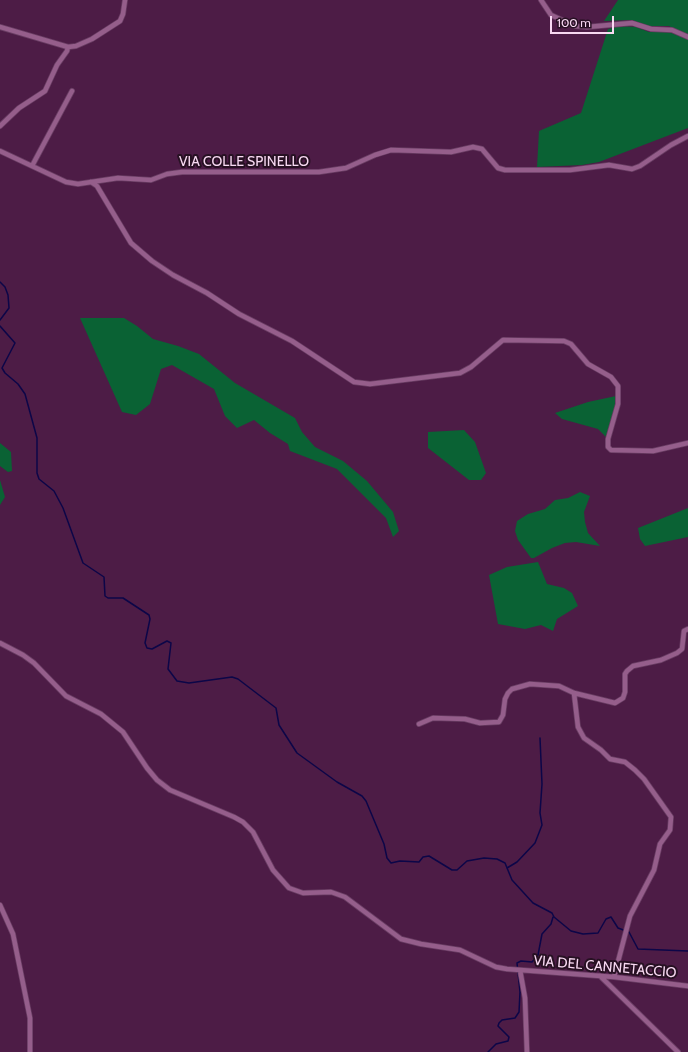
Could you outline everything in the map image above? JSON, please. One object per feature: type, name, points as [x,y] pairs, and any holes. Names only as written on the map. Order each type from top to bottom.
[{"type":"street","points":[[0,27],[68,47],[78,46],[95,38],[115,25],[122,18],[125,0]]},
{"type":"street","points":[[541,0],[551,15],[575,26],[594,27],[632,23],[651,29],[672,30],[688,37]]},
{"type":"street","points":[[0,126],[19,108],[44,92],[56,66],[66,53],[68,47]]},
{"type":"street","points":[[32,166],[72,91]]},
{"type":"street","name":"VIA COLLE SPINELLO","points":[[1,152],[68,182],[76,184],[118,178],[151,180],[170,173],[182,172],[309,173],[346,168],[375,155],[391,150],[451,152],[473,147],[482,149],[498,168],[505,170],[570,170],[609,165],[632,170],[671,144],[688,136]]},
{"type":"street","points":[[0,145],[1,152]]},
{"type":"street","points":[[91,182],[97,186],[131,243],[152,261],[173,275],[209,294],[239,314],[290,339],[354,382],[370,384],[460,373],[470,369],[498,343],[505,340],[564,341],[572,345],[590,366],[611,377],[618,386],[618,404],[608,439],[610,450],[652,451],[688,443]]},
{"type":"street","points":[[419,724],[433,718],[464,719],[480,723],[499,722],[504,715],[505,699],[508,693],[512,689],[530,684],[559,686],[574,693],[610,703],[618,702],[623,698],[625,692],[625,674],[627,671],[633,666],[661,660],[677,653],[682,648],[684,631],[688,629]]},
{"type":"street","name":"VIA DEL CANNETACCIO","points":[[0,643],[34,663],[66,696],[100,714],[123,732],[147,768],[157,780],[170,790],[228,814],[243,822],[253,832],[272,870],[289,888],[303,893],[331,892],[345,897],[401,939],[421,944],[460,950],[496,966],[513,970],[614,977],[688,986]]},
{"type":"street","points":[[574,693],[578,728],[584,738],[602,750],[610,759],[625,762],[635,770],[644,779],[671,817],[670,830],[660,844],[654,870],[630,916],[614,977]]},
{"type":"street","points":[[0,906],[14,940],[30,1018],[30,1052]]},
{"type":"street","points":[[520,970],[525,998],[528,1052]]},
{"type":"street","points":[[600,976],[678,1052]]},
{"type":"green space","points":[[618,0],[688,0],[688,36],[669,26],[648,26],[632,20],[604,21]]},
{"type":"green space","points":[[620,26],[636,27],[649,32],[669,32],[688,39],[688,128],[599,162],[582,165],[537,167],[539,131],[581,113],[608,29]]},
{"type":"green space","points":[[80,318],[124,318],[153,339],[199,354],[235,383],[295,418],[302,432],[315,447],[343,461],[367,481],[393,512],[399,531],[393,537],[386,518],[337,469],[290,451],[288,444],[270,433],[254,420],[237,428],[225,416],[214,389],[172,365],[161,369],[150,404],[136,415],[122,412]]},
{"type":"green space","points":[[616,396],[615,411],[606,437],[598,429],[562,419],[555,413],[588,402]]},
{"type":"green space","points":[[464,430],[475,442],[486,473],[481,480],[469,480],[428,448],[428,432]]},
{"type":"green space","points":[[0,443],[11,452],[12,471],[8,472],[0,466]]},
{"type":"green space","points":[[0,480],[5,497],[0,505]]},
{"type":"green space","points":[[580,492],[590,496],[584,512],[585,522],[588,533],[600,546],[576,542],[565,543],[534,558],[531,558],[518,540],[515,531],[517,521],[528,514],[545,509],[555,500],[568,498]]},
{"type":"green space","points":[[688,508],[688,537],[645,546],[640,539],[638,528]]},
{"type":"green space","points":[[538,562],[547,584],[564,588],[572,593],[578,606],[557,619],[553,631],[541,625],[525,629],[498,624],[489,575],[507,567]]},
{"type":"waterway","points":[[0,282],[5,287],[8,295],[9,308],[0,320]]},
{"type":"waterway","points":[[0,326],[15,343],[2,368],[5,373],[18,384],[25,394],[37,438],[37,473],[39,479],[54,491],[63,508],[83,563],[104,577],[105,596],[108,598],[123,598],[149,615],[150,619],[145,643],[147,648],[152,649],[167,641],[171,643],[168,669],[177,681],[189,683],[232,677],[238,679],[276,708],[279,725],[297,753],[337,782],[362,796],[366,801],[384,844],[387,858],[391,863],[400,861],[419,862],[423,857],[429,856],[452,870],[457,870],[467,861],[484,858],[497,859],[505,863],[512,880],[533,903],[552,913],[554,917],[571,931],[583,934],[598,933],[606,919],[611,917],[618,928],[629,932],[638,949],[688,951]]},
{"type":"waterway","points":[[507,868],[517,862],[535,843],[542,825],[540,813],[542,784],[540,738]]},
{"type":"waterway","points":[[488,1052],[496,1044],[508,1041],[509,1037],[498,1026],[502,1020],[515,1018],[519,1012],[520,992],[517,963],[521,961],[532,962],[538,955],[542,934],[551,924],[553,917]]}]
